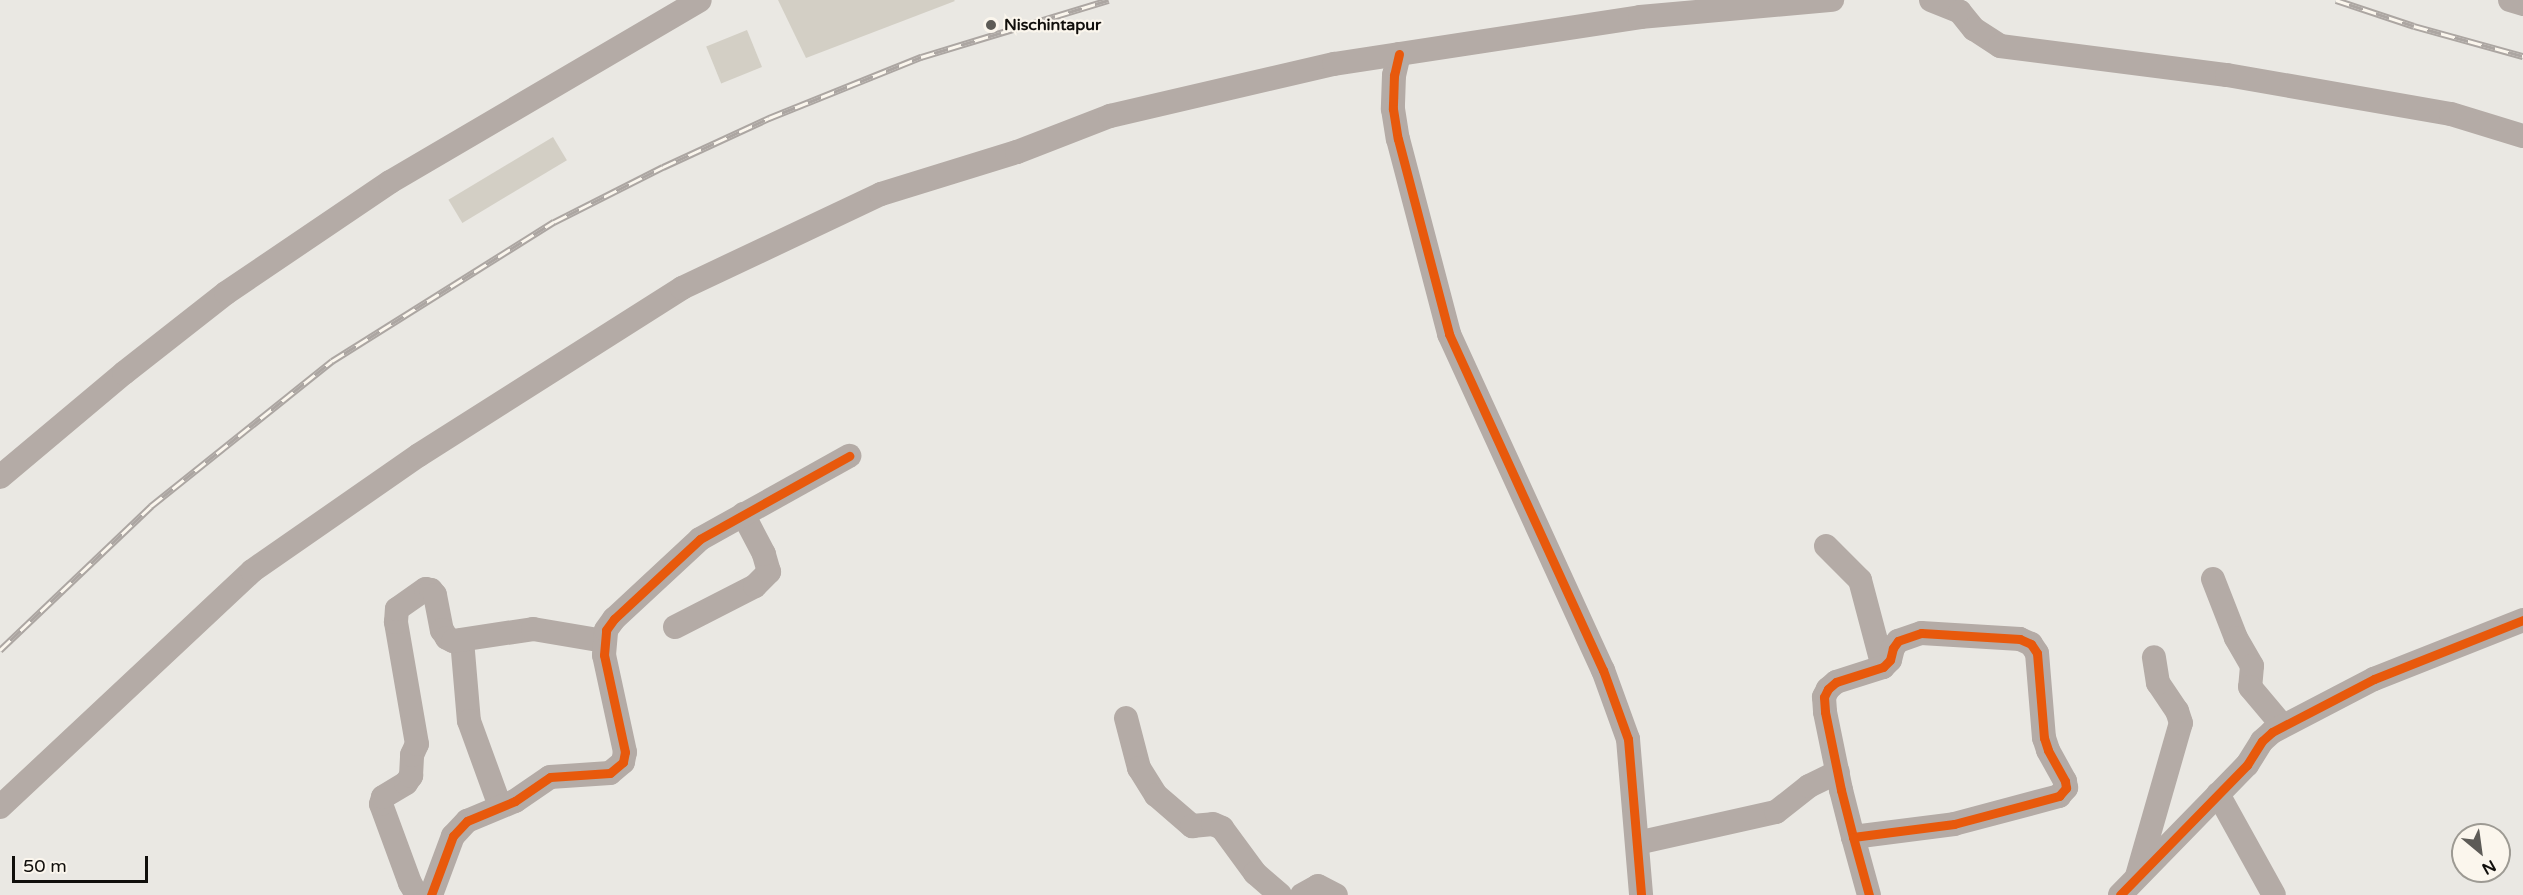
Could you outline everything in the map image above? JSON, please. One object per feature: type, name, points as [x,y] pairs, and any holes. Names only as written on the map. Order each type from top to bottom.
[{"type":"street","points":[[0,807],[252,572],[419,455],[682,288],[881,194],[1017,152],[1110,116],[1334,64],[1712,6],[1832,0]]},
{"type":"street","points":[[1931,0],[1960,12],[1974,29],[2000,46],[2227,75],[2451,114],[2523,136]]},
{"type":"street","points":[[2510,0],[2523,4]]},
{"type":"street","points":[[0,477],[124,373],[226,293],[390,182],[697,3]]},
{"type":"street","points":[[1399,54],[1394,75],[1394,109],[1398,140],[1449,334],[1515,483],[1603,670],[1629,739],[1641,895]]},
{"type":"street","points":[[431,895],[453,836],[460,827],[481,814],[515,801],[549,777],[610,773],[624,762],[625,752],[604,655],[606,630],[614,619],[700,539],[849,456]]},
{"type":"street","points":[[675,627],[755,586],[769,572],[764,554],[743,514]]},
{"type":"street","points":[[1826,546],[1860,580],[1883,667]]},
{"type":"street","points":[[2213,579],[2236,638],[2252,666],[2250,687],[2282,725]]},
{"type":"street","points":[[417,895],[410,883],[381,804],[383,797],[406,783],[411,776],[412,755],[417,736],[396,622],[396,609],[426,589],[431,590],[435,595],[442,630],[447,638],[453,641],[533,629],[604,641]]},
{"type":"street","points":[[2128,887],[2247,765],[2262,741],[2282,725],[2374,679],[2523,620]]},
{"type":"street","points":[[1853,837],[1966,821],[2059,796],[2066,788],[2044,738],[2037,653],[2031,644],[2020,639],[1921,633],[1898,641],[1893,648],[1890,660],[1883,667],[1836,682],[1824,697],[1838,772],[1853,837],[1869,895]]},
{"type":"street","points":[[462,640],[469,722],[500,806]]},
{"type":"street","points":[[2128,887],[2181,723],[2177,711],[2158,683],[2154,657]]},
{"type":"street","points":[[1126,718],[1139,768],[1156,795],[1192,826],[1213,824],[1222,828],[1255,873],[1280,895]]},
{"type":"street","points":[[1637,843],[1776,812],[1809,786],[1838,772]]},
{"type":"street","points":[[2218,794],[2274,895]]},
{"type":"street","points":[[1302,895],[1318,886],[1335,895]]},
{"type":"building","name":"Nischintapur","points":[[778,0],[954,0],[955,1],[806,58]]},
{"type":"building","points":[[747,30],[762,67],[721,84],[706,46]]},
{"type":"building","points":[[553,137],[567,160],[462,223],[448,200]]},
{"type":"railway","points":[[0,650],[151,506],[332,361],[554,222],[663,167],[769,118],[921,57],[1109,0]]},
{"type":"railway","points":[[2336,0],[2414,26],[2523,56]]},
{"type":"cycle path","points":[[1399,54],[1394,75],[1393,109],[1398,139],[1449,334],[1603,670],[1628,739],[1641,895]]},
{"type":"cycle path","points":[[431,895],[453,836],[467,821],[515,801],[550,777],[610,773],[623,762],[625,752],[604,655],[606,630],[614,619],[700,539],[849,456]]},
{"type":"cycle path","points":[[2120,895],[2247,765],[2262,741],[2272,732],[2374,679],[2523,620]]},
{"type":"cycle path","points":[[1853,837],[1954,824],[2059,796],[2066,788],[2065,781],[2044,738],[2037,653],[2031,644],[2020,639],[1921,633],[1898,641],[1893,648],[1890,660],[1883,667],[1836,682],[1828,689],[1824,697],[1825,712],[1841,790],[1853,837],[1869,895]]},
{"type":"place","name":"Nischintapur","points":[[991,25]]}]
